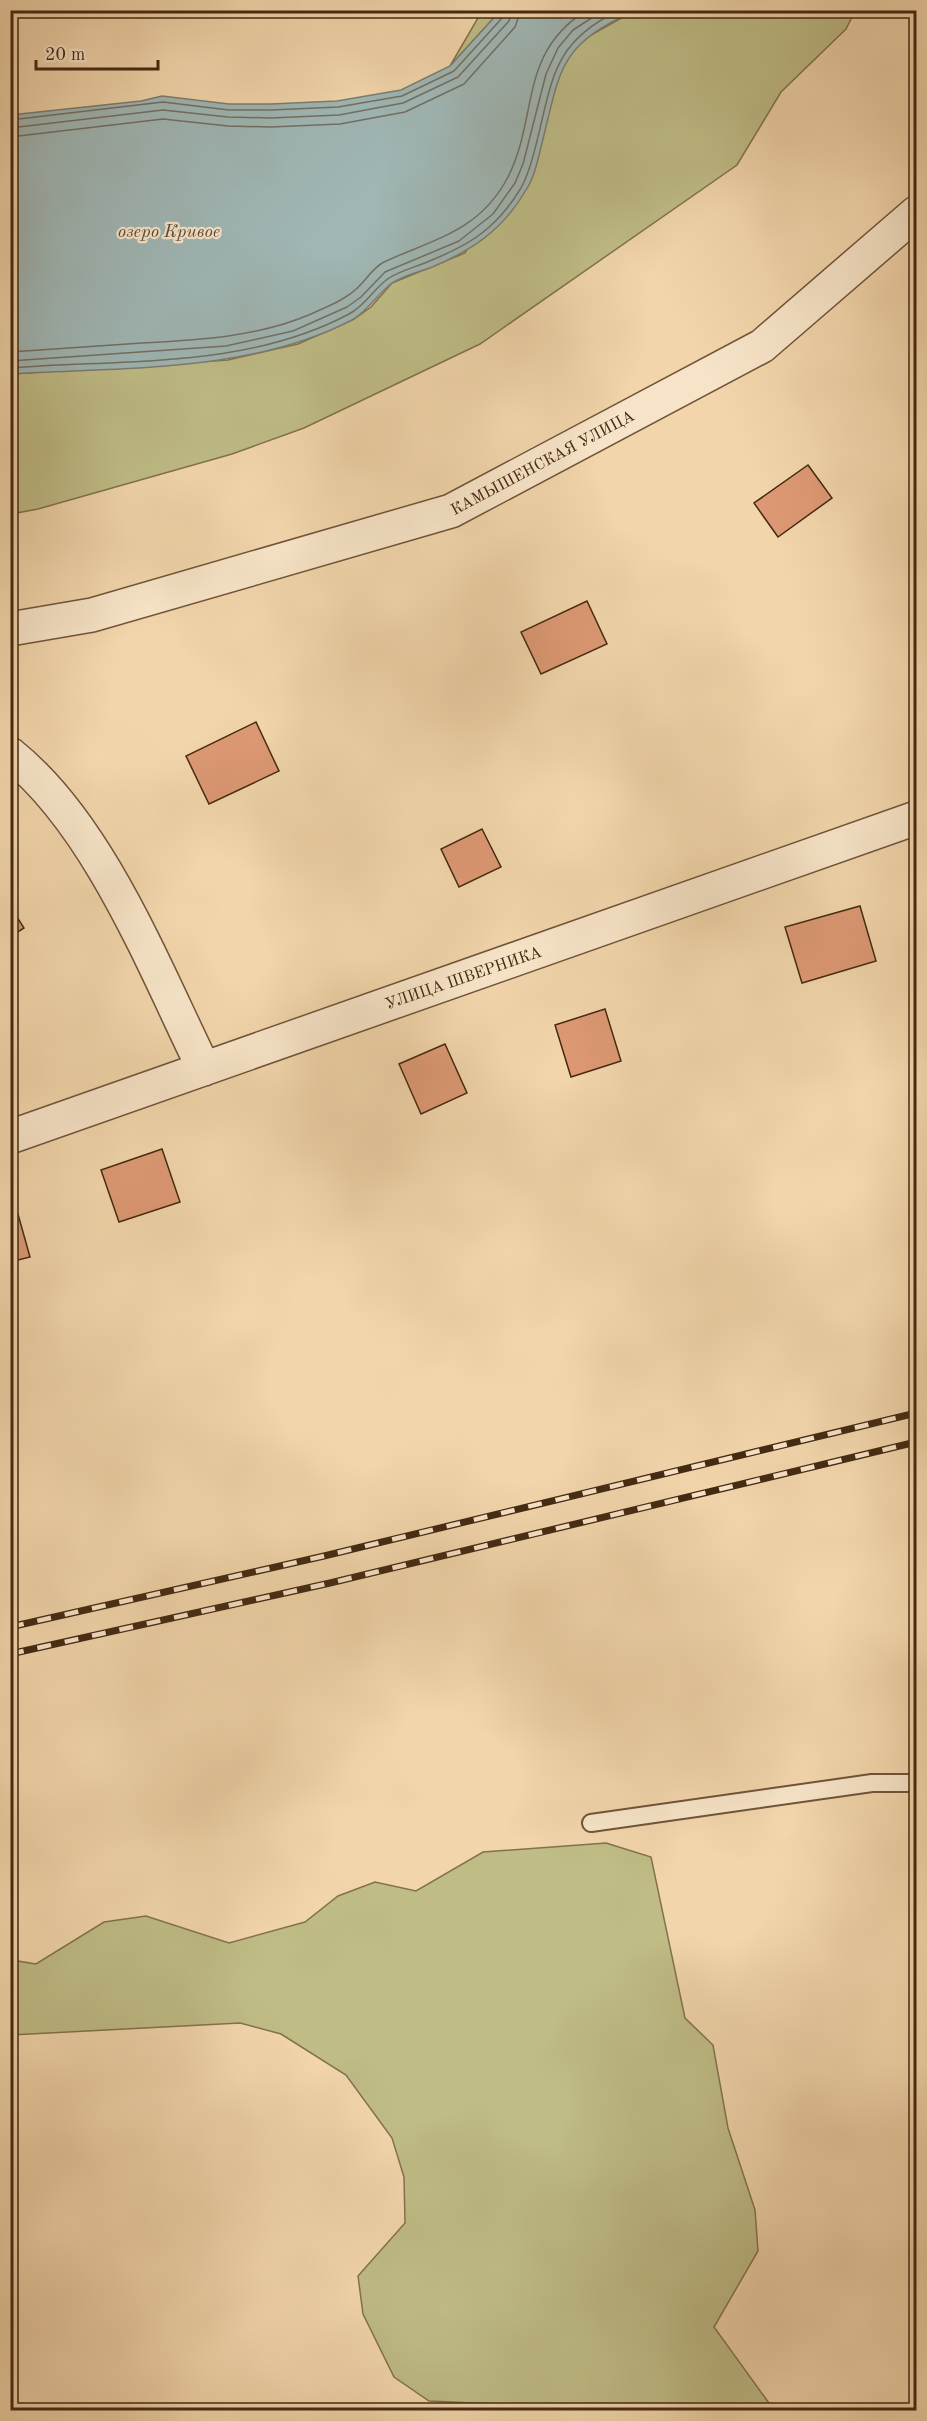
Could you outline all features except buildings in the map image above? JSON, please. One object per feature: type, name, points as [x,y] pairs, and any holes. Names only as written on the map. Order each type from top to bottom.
[{"type":"street","name":"КАМЫШЕНСКАЯ УЛИЦА","points":[[10,628],[92,615],[451,511],[762,346],[916,213]]},
{"type":"street","points":[[11,754],[51,792],[70,815],[133,922],[204,1069]]},
{"type":"street","name":"УЛИЦА ШВЕРНИКА","points":[[10,1137],[916,818]]},
{"type":"lane","points":[[591,1823],[872,1783],[916,1782]]},
{"type":"shaded area","points":[[482,11],[500,11],[450,66]]},
{"type":"shaded area","points":[[634,11],[855,11],[846,29],[781,92],[737,165],[480,344],[304,428],[232,454],[38,509],[11,514],[11,374],[228,360],[298,344],[354,319],[371,307],[392,283],[465,253],[569,55],[582,40]]},
{"type":"shaded area","points":[[606,1843],[651,1857],[685,2018],[713,2045],[728,2128],[755,2210],[758,2251],[714,2327],[774,2410],[517,2410],[515,2405],[429,2401],[394,2377],[363,2314],[358,2276],[405,2223],[404,2177],[392,2138],[346,2075],[281,2034],[240,2023],[11,2035],[11,1960],[36,1964],[104,1922],[146,1916],[229,1943],[305,1922],[338,1896],[375,1882],[416,1891],[483,1852]]},
{"type":"water","name":"озеро Кривое","points":[[500,11],[634,11],[590,36],[567,62],[559,78],[532,179],[507,217],[485,238],[445,261],[396,281],[352,320],[313,337],[271,350],[229,359],[185,364],[11,374],[11,115],[141,101],[162,96],[229,104],[271,104],[337,101],[401,90],[450,66]]},
{"type":"railway","points":[[10,1627],[324,1556],[916,1413]]},
{"type":"railway","points":[[10,1654],[330,1583],[916,1442]]}]
